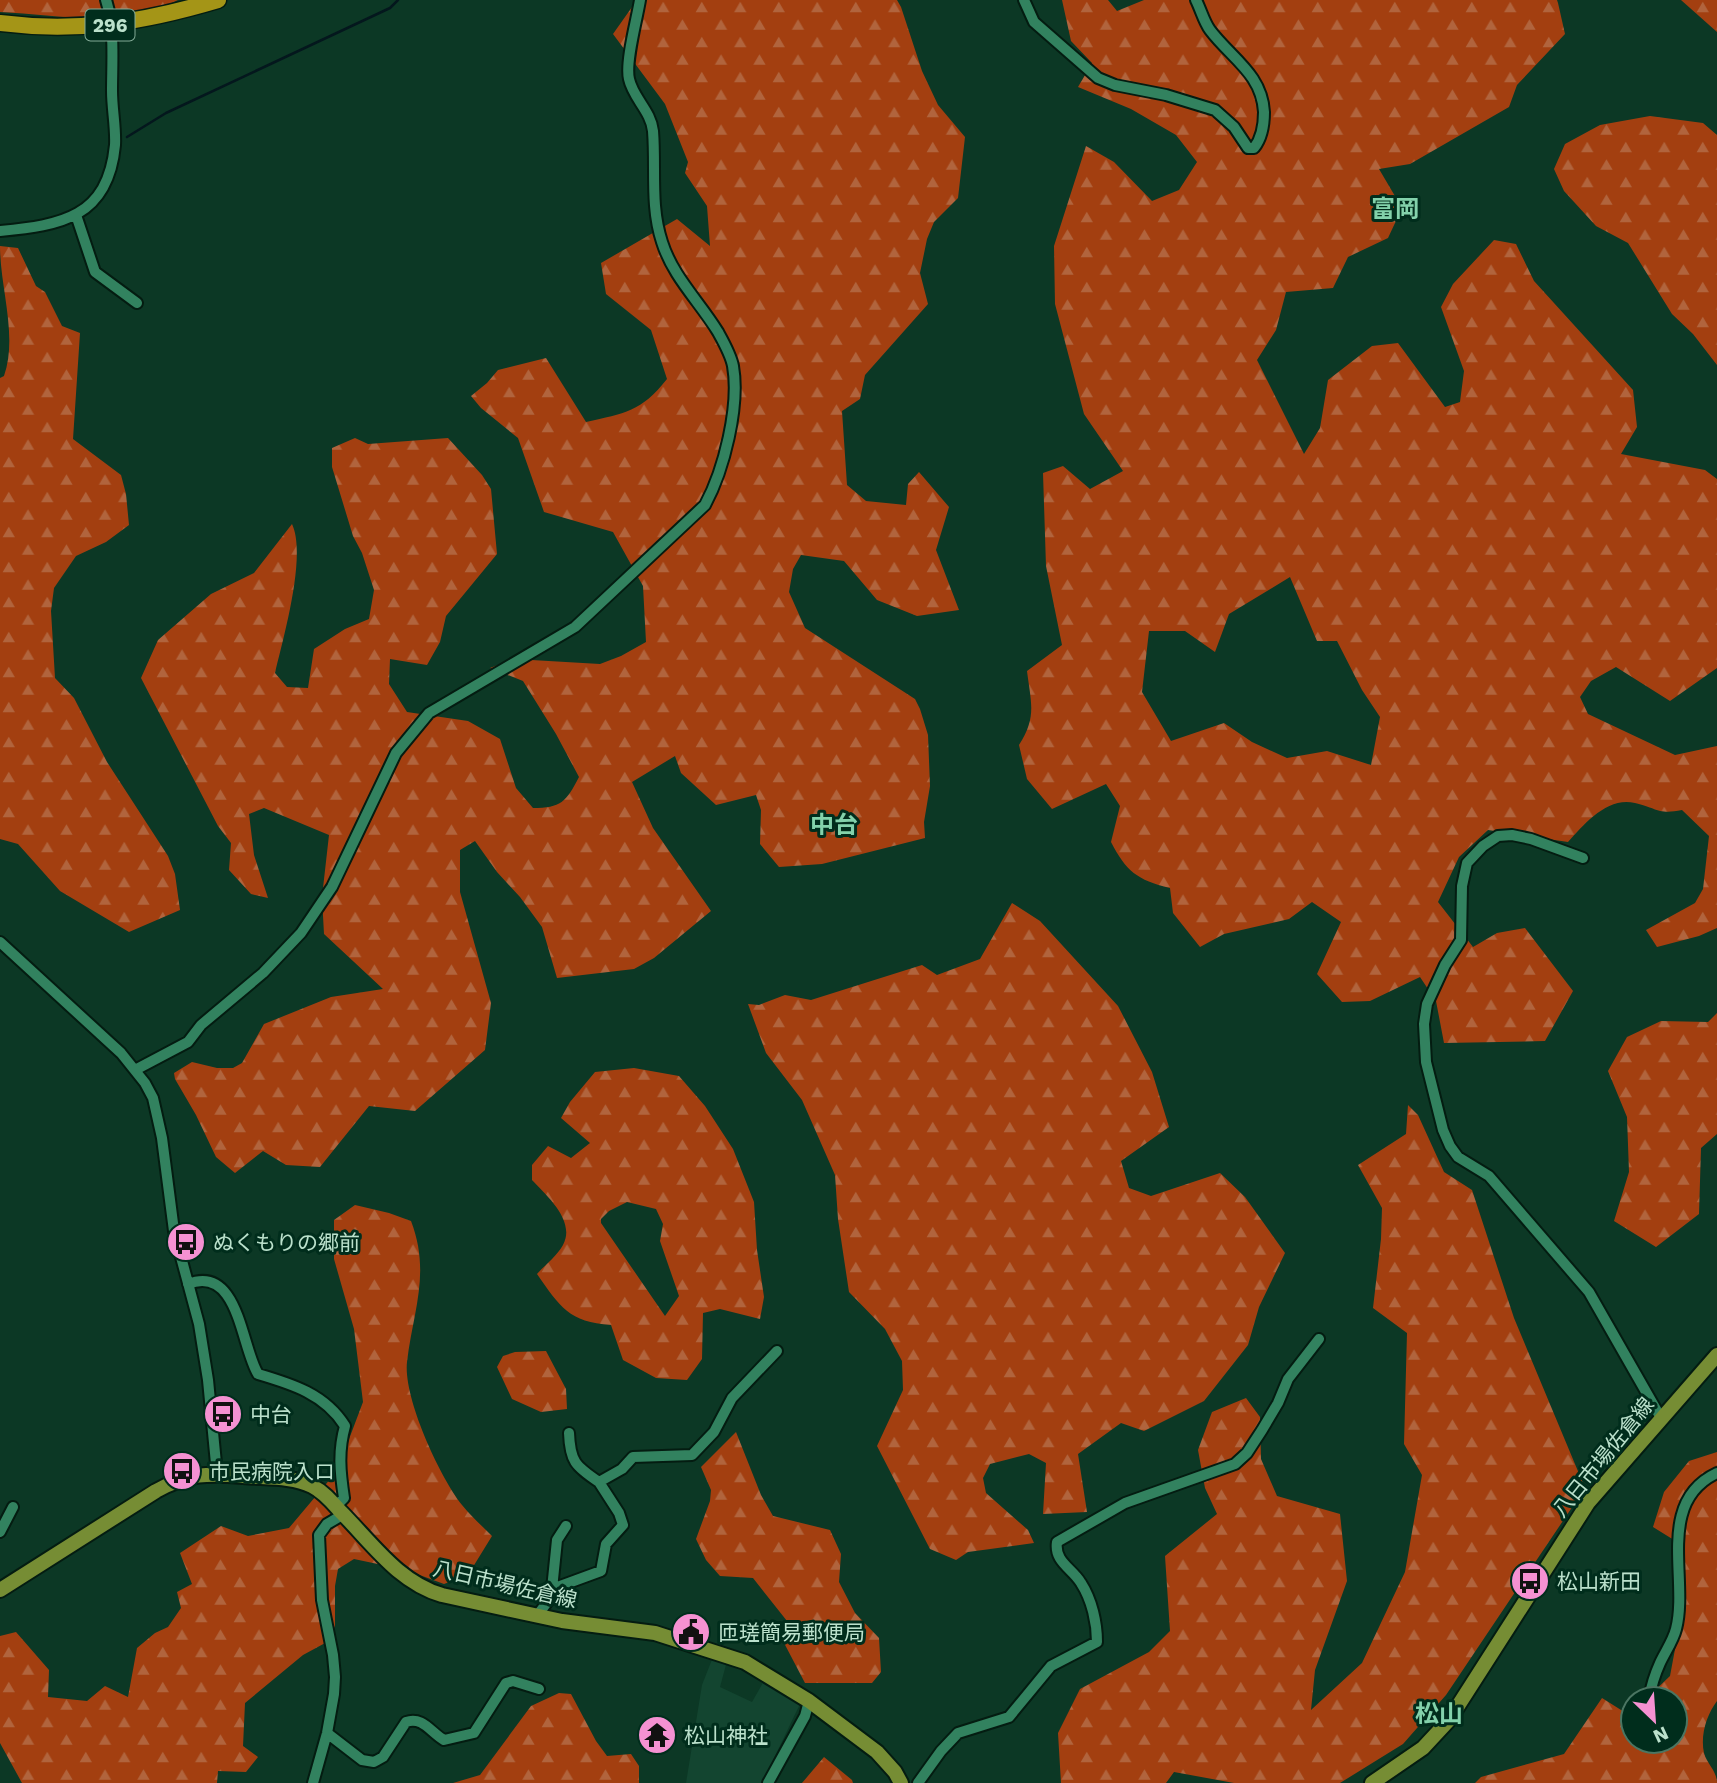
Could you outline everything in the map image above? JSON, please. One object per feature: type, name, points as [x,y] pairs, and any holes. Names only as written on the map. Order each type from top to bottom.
[{"type":"highway","name":"296","points":[[0,23],[111,25],[159,17],[218,0]]},
{"type":"main road","name":"八日市場佐倉線","points":[[1372,1783],[1423,1748],[1449,1720],[1588,1503],[1717,1355]]},
{"type":"main road","name":"八日市場佐倉線","points":[[0,1590],[169,1484],[188,1476],[217,1474],[303,1482],[324,1494],[394,1568],[414,1584],[442,1595],[537,1616],[669,1637],[745,1662],[808,1701],[877,1752],[901,1783]]},
{"type":"street","points":[[0,231],[45,227],[76,215],[99,192],[113,160],[115,142],[111,25],[106,0]]},
{"type":"street","points":[[135,1070],[188,1042],[201,1025],[263,974],[301,933],[332,887],[396,753],[429,713],[575,627],[705,505],[712,492],[722,466],[730,426],[733,364],[718,332],[678,277],[662,244],[654,215],[653,128],[628,77],[640,0]]},
{"type":"street","points":[[1024,0],[1034,22],[1098,78],[1115,85],[1167,95],[1214,110],[1234,127],[1248,148],[1254,148],[1262,134],[1263,98],[1250,71],[1210,29],[1196,0]]},
{"type":"street","points":[[76,215],[95,272],[137,303]]},
{"type":"street","points":[[1583,858],[1513,835],[1498,836],[1483,846],[1467,863],[1462,886],[1461,940],[1445,965],[1427,1004],[1424,1024],[1426,1062],[1443,1130],[1450,1146],[1458,1157],[1489,1176],[1589,1292],[1661,1418]]},
{"type":"street","points":[[0,942],[121,1053],[153,1098],[158,1113],[174,1231],[199,1324],[208,1380],[217,1474]]},
{"type":"street","points":[[188,1284],[201,1279],[217,1284],[223,1290],[234,1307],[244,1332],[251,1364],[258,1374],[297,1385],[337,1413],[345,1426],[340,1443],[339,1467],[344,1498],[340,1510],[322,1529],[318,1541],[322,1600],[335,1678],[327,1733],[313,1783]]},
{"type":"street","points":[[918,1783],[958,1733],[1009,1717],[1051,1666],[1097,1642],[1097,1624],[1081,1583],[1060,1560],[1056,1548],[1058,1542],[1125,1503],[1235,1464],[1247,1453],[1278,1403],[1288,1379],[1319,1339]]},
{"type":"street","points":[[599,1482],[622,1469],[632,1457],[692,1455],[714,1432],[732,1398],[777,1351]]},
{"type":"street","points":[[552,1589],[601,1571],[606,1544],[623,1525],[619,1513],[599,1482],[579,1469],[569,1454],[569,1433]]},
{"type":"street","points":[[1653,1685],[1659,1666],[1676,1632],[1677,1554],[1679,1532],[1687,1501],[1694,1489],[1717,1473]]},
{"type":"street","points":[[0,1532],[13,1507]]},
{"type":"street","points":[[537,1616],[548,1601],[552,1589],[557,1540],[566,1526]]},
{"type":"street","points":[[327,1733],[362,1760],[374,1762],[383,1757],[406,1722],[420,1720],[444,1740],[470,1736],[506,1683],[513,1681],[539,1689]]},
{"type":"street","points":[[768,1783],[805,1716],[808,1701]]},
{"type":"shaded area","points":[[713,1657],[727,1661],[720,1687],[752,1702],[764,1681],[800,1704],[762,1783],[686,1783],[702,1685]]},
{"type":"green space","points":[[0,0],[178,0],[135,15],[91,18],[0,12]]},
{"type":"green space","points":[[637,0],[897,0],[922,71],[938,105],[965,137],[958,198],[934,222],[927,239],[920,273],[928,304],[865,375],[860,399],[842,411],[847,485],[866,501],[906,505],[908,484],[919,472],[949,507],[936,550],[959,610],[917,616],[877,600],[844,561],[801,555],[793,569],[789,592],[805,628],[915,699],[928,735],[930,786],[924,822],[925,838],[822,864],[779,867],[760,844],[761,810],[756,795],[716,805],[681,773],[675,756],[632,782],[653,828],[711,911],[654,958],[634,969],[557,978],[542,927],[475,841],[460,850],[460,892],[491,1003],[485,1050],[415,1111],[369,1106],[320,1167],[286,1165],[263,1151],[235,1173],[216,1157],[174,1073],[192,1062],[217,1068],[233,1068],[242,1063],[264,1024],[331,997],[383,989],[324,934],[322,897],[329,835],[264,808],[249,814],[254,855],[268,898],[251,894],[229,870],[231,843],[218,826],[141,678],[158,640],[211,594],[254,573],[292,524],[296,538],[295,576],[275,673],[287,687],[308,688],[314,649],[345,629],[369,619],[374,590],[362,553],[353,536],[332,467],[332,448],[355,438],[368,444],[448,438],[482,475],[491,489],[497,554],[446,616],[440,642],[427,665],[390,659],[389,684],[407,712],[468,721],[500,739],[516,788],[533,808],[550,807],[566,798],[579,777],[556,734],[523,681],[490,668],[514,659],[600,664],[621,656],[646,642],[643,586],[613,532],[544,512],[518,438],[481,408],[471,396],[498,370],[546,358],[586,422],[631,410],[649,398],[667,379],[651,330],[606,294],[601,263],[677,219],[710,246],[707,206],[685,173],[688,162],[665,104],[613,34]]},
{"type":"green space","points":[[1062,0],[1108,0],[1117,11],[1144,0],[1557,0],[1565,34],[1517,85],[1509,107],[1410,164],[1379,169],[1402,208],[1388,238],[1348,257],[1333,288],[1286,292],[1276,330],[1257,360],[1304,454],[1320,428],[1328,380],[1372,346],[1398,343],[1445,407],[1460,402],[1464,371],[1441,307],[1453,284],[1494,240],[1516,244],[1534,281],[1633,390],[1637,427],[1621,454],[1705,470],[1717,479],[1717,668],[1670,701],[1616,667],[1591,681],[1580,697],[1588,714],[1675,755],[1717,746],[1717,928],[1699,936],[1657,947],[1646,930],[1695,903],[1703,889],[1709,836],[1682,810],[1662,811],[1625,802],[1597,813],[1568,842],[1488,830],[1459,857],[1438,902],[1473,947],[1497,933],[1525,928],[1573,991],[1545,1041],[1444,1043],[1436,1001],[1420,977],[1370,1001],[1342,1002],[1317,974],[1341,922],[1312,902],[1289,919],[1224,934],[1200,947],[1173,913],[1170,888],[1141,878],[1116,852],[1111,842],[1120,806],[1106,784],[1052,809],[1027,779],[1019,745],[1030,718],[1027,671],[1062,645],[1046,566],[1043,473],[1063,466],[1090,489],[1123,471],[1084,414],[1055,304],[1054,246],[1086,146],[1114,162],[1152,201],[1179,190],[1197,162],[1176,135],[1131,109],[1078,87],[1092,63],[1071,41]],"holes":[[[1290,577],[1317,641],[1337,641],[1362,690],[1380,717],[1371,765],[1327,751],[1287,758],[1252,742],[1224,723],[1171,741],[1142,692],[1149,631],[1185,631],[1215,652],[1229,614]]]},
{"type":"green space","points":[[1681,0],[1717,0],[1717,32]]},
{"type":"green space","points":[[1650,116],[1703,123],[1717,135],[1717,365],[1693,334],[1672,314],[1628,243],[1596,226],[1564,191],[1554,169],[1565,144],[1600,125]]},
{"type":"green space","points":[[0,246],[18,248],[36,286],[45,292],[62,326],[80,333],[73,439],[121,475],[126,494],[129,525],[106,542],[76,556],[54,588],[51,611],[55,678],[74,698],[107,762],[168,856],[175,874],[180,910],[129,932],[60,891],[18,844],[0,839],[0,378],[4,376],[8,361],[9,328]]},
{"type":"green space","points":[[1012,903],[1040,921],[1118,1006],[1152,1072],[1169,1127],[1121,1161],[1129,1188],[1151,1196],[1220,1173],[1245,1197],[1285,1253],[1259,1307],[1248,1345],[1204,1401],[1144,1431],[1121,1423],[1078,1454],[1087,1512],[1043,1514],[1046,1463],[1029,1454],[990,1464],[983,1478],[986,1493],[1028,1530],[1034,1543],[968,1552],[956,1560],[930,1549],[877,1446],[903,1390],[902,1361],[885,1329],[849,1292],[838,1219],[835,1175],[802,1100],[766,1053],[748,1004],[759,1005],[785,995],[811,1000],[922,965],[937,975],[980,959]]},
{"type":"green space","points":[[1717,1013],[1717,1134],[1701,1148],[1699,1214],[1656,1247],[1614,1221],[1629,1172],[1627,1117],[1608,1071],[1627,1037],[1661,1021],[1708,1022]]},
{"type":"green space","points":[[634,1068],[679,1076],[705,1106],[733,1149],[754,1202],[764,1297],[760,1319],[720,1309],[703,1313],[702,1359],[687,1380],[656,1378],[623,1360],[611,1325],[585,1320],[567,1311],[537,1274],[563,1245],[566,1227],[552,1201],[532,1180],[532,1165],[548,1146],[571,1158],[590,1143],[561,1118],[570,1102],[595,1072]],"holes":[[[627,1202],[656,1209],[663,1224],[660,1241],[679,1296],[665,1316],[601,1223],[601,1219],[609,1211]]]},
{"type":"green space","points":[[1408,1105],[1418,1115],[1444,1172],[1472,1190],[1514,1318],[1585,1488],[1446,1695],[1403,1744],[1340,1783],[1234,1783],[1174,1772],[1166,1783],[1061,1783],[1058,1733],[1080,1689],[1149,1652],[1170,1631],[1165,1556],[1217,1514],[1205,1488],[1198,1450],[1212,1412],[1246,1398],[1260,1417],[1261,1459],[1277,1496],[1340,1514],[1347,1581],[1315,1670],[1311,1710],[1362,1663],[1405,1572],[1422,1475],[1404,1444],[1407,1333],[1373,1308],[1382,1208],[1358,1165],[1406,1134]]},
{"type":"green space","points":[[355,1205],[411,1221],[420,1258],[420,1275],[407,1362],[411,1396],[434,1457],[453,1492],[492,1536],[468,1575],[444,1584],[406,1570],[354,1559],[338,1569],[335,1586],[335,1626],[327,1642],[303,1655],[245,1703],[243,1746],[258,1757],[246,1772],[218,1771],[217,1783],[22,1783],[0,1743],[0,1636],[16,1632],[49,1670],[48,1697],[87,1701],[105,1686],[128,1697],[137,1648],[155,1633],[168,1627],[181,1608],[177,1592],[192,1584],[180,1553],[221,1526],[248,1536],[289,1528],[337,1471],[363,1402],[354,1329],[334,1259],[334,1220]]},
{"type":"green space","points":[[546,1351],[566,1389],[567,1409],[541,1412],[512,1399],[497,1367],[503,1356],[515,1352]]},
{"type":"green space","points":[[736,1432],[761,1495],[773,1516],[830,1530],[841,1554],[839,1582],[855,1613],[879,1638],[881,1672],[872,1683],[805,1683],[783,1641],[787,1621],[753,1578],[720,1576],[706,1560],[696,1539],[710,1501],[711,1490],[701,1467]]},
{"type":"green space","points":[[1717,1452],[1717,1701],[1707,1718],[1703,1739],[1704,1753],[1717,1783],[1475,1783],[1481,1777],[1564,1754],[1602,1698],[1619,1709],[1619,1755],[1689,1755],[1689,1685],[1661,1685],[1670,1676],[1684,1601],[1682,1545],[1653,1527],[1664,1492],[1689,1461]]},
{"type":"green space","points":[[559,1693],[571,1694],[607,1756],[631,1754],[639,1766],[639,1783],[453,1783],[480,1775],[531,1706]]},
{"type":"green space","points":[[824,1757],[852,1780],[853,1783],[802,1783]]},
{"type":"waterway","points":[[127,137],[166,113],[390,8],[398,0]]},
{"type":"place","name":"ぬくもりの郷前","points":[[186,1242]]},
{"type":"place","name":"中台","points":[[223,1414]]},
{"type":"place","name":"市民病院入ロ","points":[[182,1471]]},
{"type":"place","name":"松山新田","points":[[1530,1581]]},
{"type":"place","name":"匝瑳簡易郵便局","points":[[691,1632]]},
{"type":"place","name":"松山神社","points":[[657,1735]]},
{"type":"district","name":"富岡","points":[[1395,209]]},
{"type":"district","name":"中台","points":[[834,825]]},
{"type":"district","name":"松山","points":[[1439,1714]]}]
